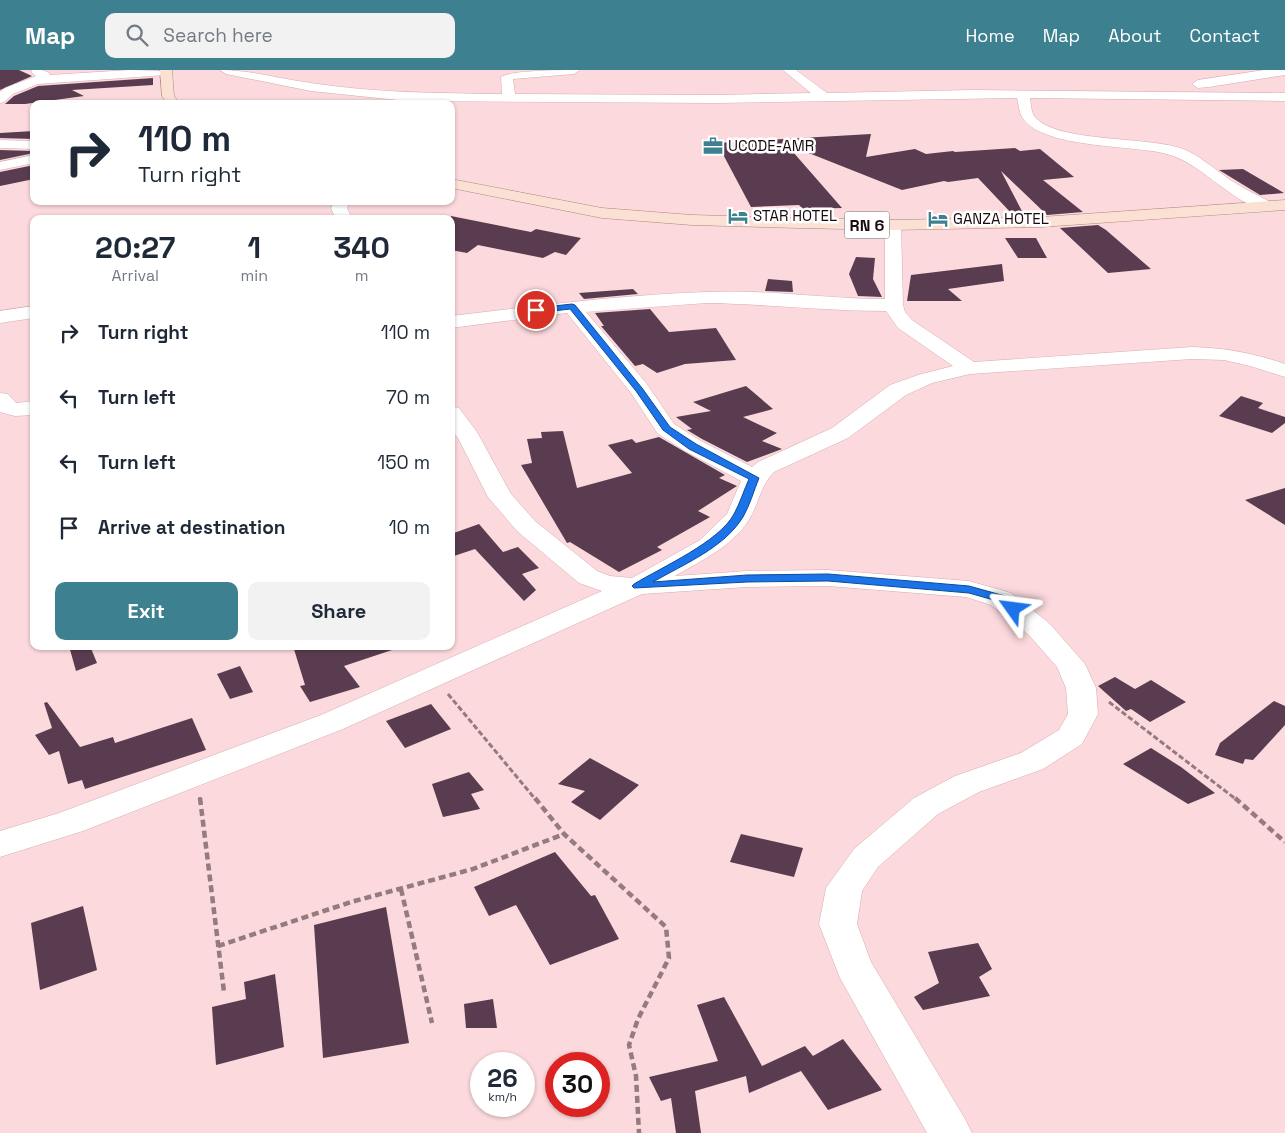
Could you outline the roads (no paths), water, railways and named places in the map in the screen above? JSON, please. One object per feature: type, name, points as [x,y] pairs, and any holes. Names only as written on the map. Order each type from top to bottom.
[{"type":"main road","points":[[166,70],[168,96],[171,100]]},
{"type":"main road","name":"RN 6","points":[[455,184],[571,208],[647,217],[893,225],[1042,222],[1285,205]]},
{"type":"street","points":[[0,99],[32,75],[166,70]]},
{"type":"street","points":[[226,70],[312,87],[362,94],[407,97],[509,99],[1023,95],[1285,97]]},
{"type":"street","points":[[509,99],[508,77],[510,76],[574,70]]},
{"type":"street","points":[[788,70],[825,98]]},
{"type":"street","points":[[1093,96],[1140,86],[1217,83],[1248,75],[1285,71]]},
{"type":"street","points":[[1023,95],[1028,117],[1042,129],[1067,136],[1174,151],[1202,165],[1225,183],[1266,206]]},
{"type":"street","points":[[0,144],[30,144]]},
{"type":"street","points":[[0,166],[30,160]]},
{"type":"street","points":[[893,225],[894,305],[896,313],[905,324],[970,368]]},
{"type":"street","points":[[455,322],[572,307],[707,297],[771,299],[839,305],[894,305]]},
{"type":"street","points":[[572,307],[639,390],[666,428],[693,446],[754,478]]},
{"type":"street","points":[[0,317],[30,313]]},
{"type":"street","points":[[0,844],[71,822],[332,722],[638,586],[709,545],[727,530],[739,516],[754,478],[766,467],[840,433],[898,390],[925,379],[970,368],[1192,353],[1224,354],[1256,361],[1285,371]]},
{"type":"street","points":[[0,399],[8,408],[17,410],[30,408]]},
{"type":"street","points":[[455,418],[469,437],[500,497],[526,526],[588,577],[606,584],[638,586],[747,579],[828,578],[969,589],[1001,598],[1039,629],[1070,664],[1081,688],[1083,714],[1071,737],[1032,761],[967,784],[926,806],[866,858],[844,888],[838,924],[854,968],[950,1133]]},
{"type":"place","name":"UCODE-AMR","points":[[713,146]]},
{"type":"place","name":"STAR HOTEL","points":[[738,216]]},
{"type":"place","name":"GANZA HOTEL","points":[[938,219]]}]
